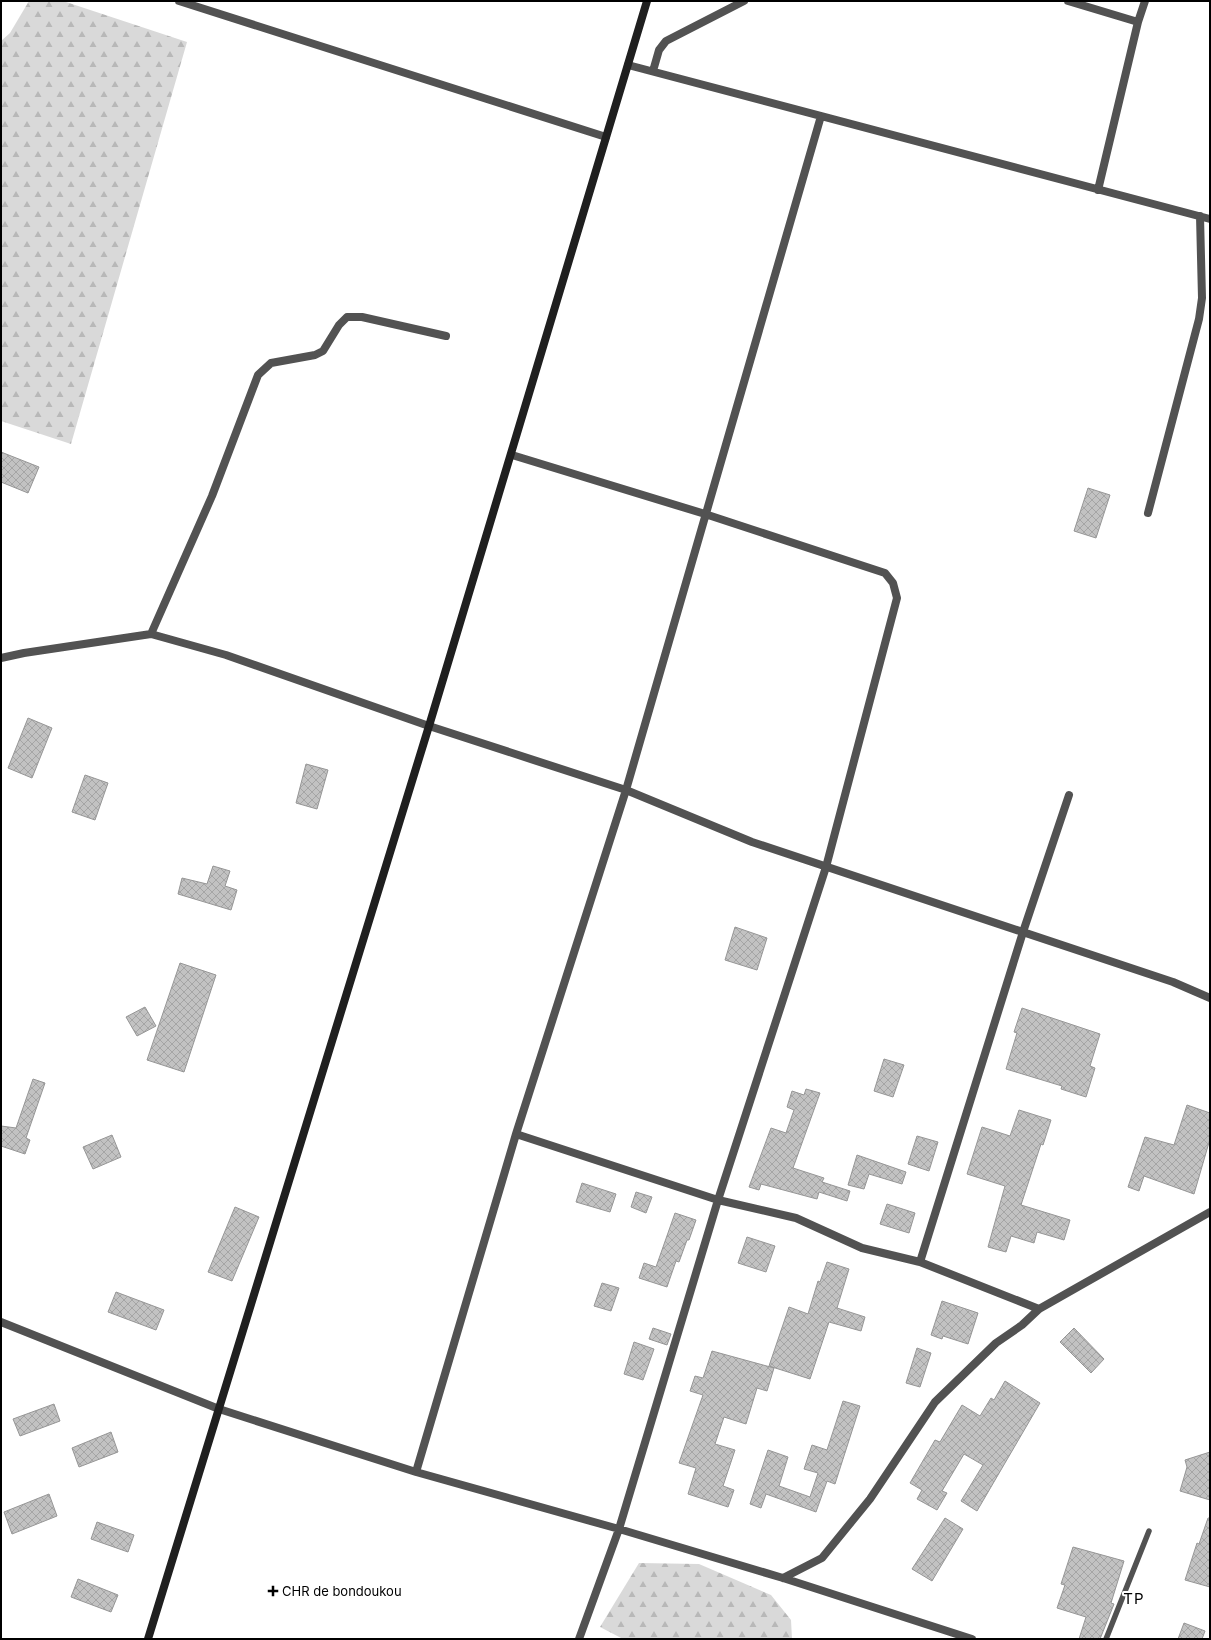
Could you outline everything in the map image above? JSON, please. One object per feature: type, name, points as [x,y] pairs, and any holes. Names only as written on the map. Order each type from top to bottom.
[{"type":"street","points":[[179,1],[200,4],[606,137]]},
{"type":"street","points":[[148,1639],[512,455],[647,1]]},
{"type":"street","points":[[653,71],[659,50],[666,41],[744,1]]},
{"type":"street","points":[[1068,1],[1138,22]]},
{"type":"street","points":[[1098,190],[1138,22],[1145,1]]},
{"type":"street","points":[[628,65],[1210,219]]},
{"type":"street","points":[[416,1472],[516,1134],[626,790],[821,116]]},
{"type":"street","points":[[1148,513],[1199,319],[1202,298],[1200,216]]},
{"type":"street","points":[[152,634],[212,496],[258,375],[271,363],[315,355],[323,351],[339,324],[347,317],[362,317],[446,336]]},
{"type":"street","points":[[512,455],[705,514],[885,573],[894,583],[898,598],[826,867],[718,1200],[619,1529],[579,1639]]},
{"type":"street","points":[[1,658],[24,653],[152,634],[226,655],[429,726],[626,790],[752,842],[1172,982],[1210,998]]},
{"type":"street","points":[[920,1262],[1023,932],[1069,795]]},
{"type":"street","points":[[516,1134],[718,1200],[796,1218],[862,1248],[920,1262],[1039,1309]]},
{"type":"street","points":[[783,1578],[822,1558],[870,1499],[935,1402],[996,1343],[1022,1325],[1039,1309],[1210,1212]]},
{"type":"street","points":[[1,1322],[219,1409],[416,1472],[619,1529],[783,1578],[972,1639]]},
{"type":"lane","points":[[1106,1639],[1149,1531]]},
{"type":"green space","points":[[29,1],[63,1],[187,42],[71,444],[1,421],[1,41],[10,33]]},
{"type":"green space","points":[[639,1563],[699,1564],[771,1595],[791,1620],[792,1639],[623,1639],[600,1627]]},
{"type":"building","points":[[1,452],[39,467],[28,493],[1,482]]},
{"type":"building","points":[[1088,488],[1110,495],[1096,538],[1074,531]]},
{"type":"building","points":[[28,718],[52,728],[32,778],[8,768]]},
{"type":"building","points":[[306,764],[328,770],[317,809],[296,803]]},
{"type":"building","points":[[85,775],[108,783],[95,820],[72,812]]},
{"type":"building","points":[[213,866],[230,871],[225,886],[237,890],[231,910],[178,894],[182,878],[207,884]]},
{"type":"building","points":[[735,927],[767,938],[757,970],[725,960]]},
{"type":"building","points":[[180,963],[216,975],[184,1072],[147,1060]]},
{"type":"building","points":[[145,1007],[156,1026],[137,1036],[126,1017]]},
{"type":"building","points":[[1022,1008],[1100,1034],[1090,1066],[1095,1068],[1086,1097],[1061,1089],[1062,1086],[1006,1069],[1017,1033],[1014,1032]]},
{"type":"building","points":[[884,1059],[904,1065],[893,1097],[874,1091]]},
{"type":"building","points":[[33,1079],[45,1083],[26,1138],[30,1140],[25,1154],[1,1146],[1,1126],[16,1128]]},
{"type":"building","points":[[806,1089],[820,1093],[793,1168],[824,1178],[822,1182],[850,1191],[847,1201],[819,1192],[817,1199],[761,1184],[759,1190],[749,1187],[771,1128],[786,1133],[794,1110],[787,1107],[792,1091],[804,1095]]},
{"type":"building","points":[[1187,1105],[1210,1113],[1210,1139],[1194,1194],[1144,1176],[1139,1191],[1128,1187],[1145,1137],[1174,1145]]},
{"type":"building","points":[[1019,1110],[1051,1120],[1043,1145],[1041,1144],[1021,1205],[1070,1220],[1064,1240],[1037,1232],[1034,1243],[1011,1236],[1006,1252],[988,1247],[1005,1186],[967,1174],[982,1127],[1010,1136]]},
{"type":"building","points":[[112,1135],[121,1157],[93,1169],[83,1147]]},
{"type":"building","points":[[917,1136],[938,1142],[929,1171],[908,1164]]},
{"type":"building","points":[[857,1155],[906,1172],[902,1184],[869,1174],[864,1189],[848,1185]]},
{"type":"building","points":[[582,1183],[616,1194],[610,1212],[576,1202]]},
{"type":"building","points":[[636,1192],[652,1197],[646,1213],[631,1207]]},
{"type":"building","points":[[887,1204],[915,1213],[909,1233],[880,1224]]},
{"type":"building","points":[[235,1207],[259,1217],[232,1281],[208,1272]]},
{"type":"building","points":[[675,1213],[696,1220],[679,1262],[676,1261],[667,1287],[639,1278],[644,1263],[656,1267]]},
{"type":"building","points":[[747,1237],[775,1246],[766,1272],[738,1263]]},
{"type":"building","points":[[827,1262],[849,1269],[837,1308],[865,1317],[861,1331],[829,1322],[810,1379],[769,1366],[789,1307],[808,1314],[818,1281],[820,1282]]},
{"type":"building","points":[[602,1283],[619,1288],[611,1311],[594,1306]]},
{"type":"building","points":[[116,1292],[164,1310],[156,1330],[108,1312]]},
{"type":"building","points":[[942,1301],[978,1313],[968,1344],[943,1336],[942,1339],[931,1335]]},
{"type":"building","points":[[653,1328],[671,1334],[667,1345],[649,1339]]},
{"type":"building","points":[[1074,1328],[1104,1359],[1091,1373],[1060,1342]]},
{"type":"building","points":[[634,1342],[654,1349],[643,1380],[624,1374]]},
{"type":"building","points":[[917,1348],[931,1353],[920,1387],[906,1383]]},
{"type":"building","points":[[712,1351],[774,1368],[767,1391],[757,1388],[746,1424],[724,1417],[715,1444],[735,1450],[723,1486],[734,1490],[728,1507],[688,1494],[696,1468],[679,1463],[703,1395],[690,1391],[695,1376],[703,1378]]},
{"type":"building","points":[[1005,1381],[1040,1403],[977,1511],[961,1501],[983,1465],[964,1454],[942,1491],[947,1493],[937,1510],[917,1499],[922,1490],[910,1483],[935,1440],[940,1442],[962,1405],[980,1416],[991,1398],[994,1400]]},
{"type":"building","points":[[843,1401],[860,1406],[835,1484],[827,1481],[816,1512],[766,1494],[761,1508],[750,1504],[768,1450],[788,1457],[779,1486],[810,1497],[818,1473],[804,1469],[812,1445],[827,1450]]},
{"type":"building","points":[[54,1404],[60,1421],[20,1436],[13,1419]]},
{"type":"building","points":[[111,1432],[118,1452],[79,1467],[72,1448]]},
{"type":"building","points":[[1210,1452],[1210,1500],[1180,1491],[1187,1467],[1185,1460]]},
{"type":"building","points":[[49,1494],[57,1516],[12,1534],[4,1512]]},
{"type":"building","points":[[945,1518],[963,1529],[932,1581],[912,1569]]},
{"type":"building","points":[[1208,1518],[1210,1518],[1210,1587],[1185,1580],[1197,1543],[1199,1544]]},
{"type":"building","points":[[97,1522],[134,1535],[128,1552],[91,1539]]},
{"type":"building","points":[[1073,1547],[1124,1561],[1111,1603],[1114,1604],[1100,1639],[1079,1639],[1086,1617],[1057,1608],[1065,1585],[1061,1584]]},
{"type":"building","points":[[78,1579],[118,1595],[111,1612],[71,1597]]},
{"type":"building","points":[[1184,1623],[1205,1631],[1202,1639],[1178,1639]]},
{"type":"place","name":"CHR de bondoukou","points":[[273,1591]]},
{"type":"district","name":"TP","points":[[1134,1598]]}]
